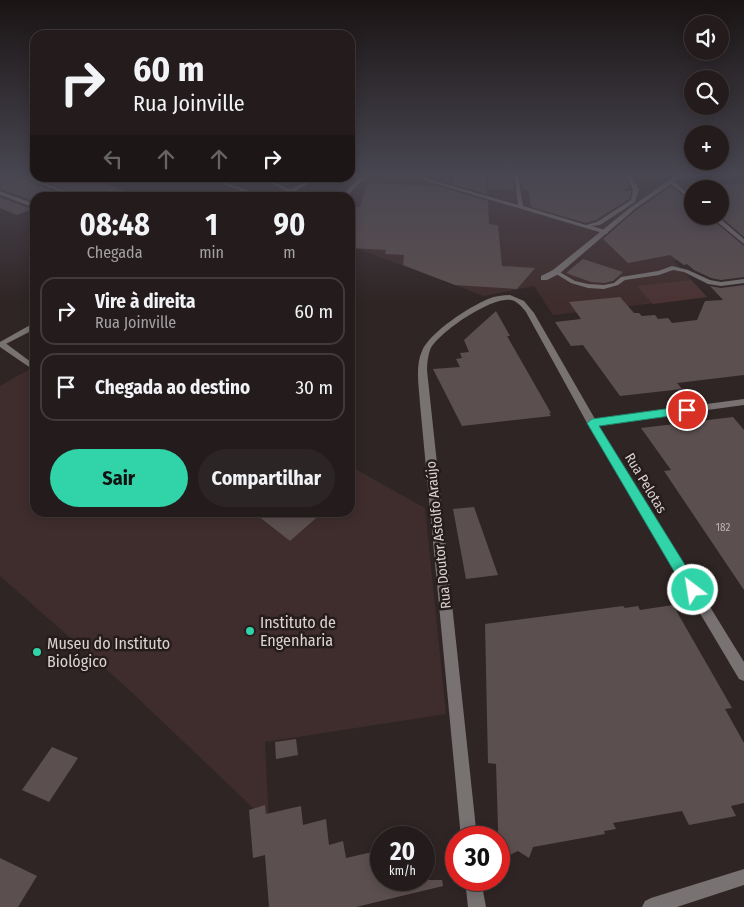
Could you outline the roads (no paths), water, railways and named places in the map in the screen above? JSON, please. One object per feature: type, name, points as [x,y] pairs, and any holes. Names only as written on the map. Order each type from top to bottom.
[{"type":"street","points":[[544,278],[556,272],[624,216]]},
{"type":"street","points":[[724,225],[744,242]]},
{"type":"street","name":"Rua Doutor Astolfo Araújo","points":[[468,826],[425,404],[424,362],[426,348],[436,338],[490,301],[499,298],[513,298],[525,306]]},
{"type":"street","name":"Rua Pelotas","points":[[525,306],[592,423],[744,674]]},
{"type":"street","points":[[1,344],[30,329]]},
{"type":"street","points":[[592,423],[744,402]]},
{"type":"street","points":[[652,907],[744,877]]},
{"type":"street","points":[[475,891],[477,907]]},
{"type":"lane","points":[[554,216],[606,232]]},
{"type":"lane","points":[[581,225],[598,224],[610,216]]},
{"type":"lane","points":[[556,272],[573,282],[588,286],[604,287],[616,284],[623,278],[647,275],[672,268],[686,271],[708,282],[721,284],[744,280]]},
{"type":"lane","points":[[1,344],[30,365]]},
{"type":"place","name":"Instituto de Engenharia","points":[[250,631]]},
{"type":"place","name":"Museu do Instituto Biológico","points":[[37,652]]}]
